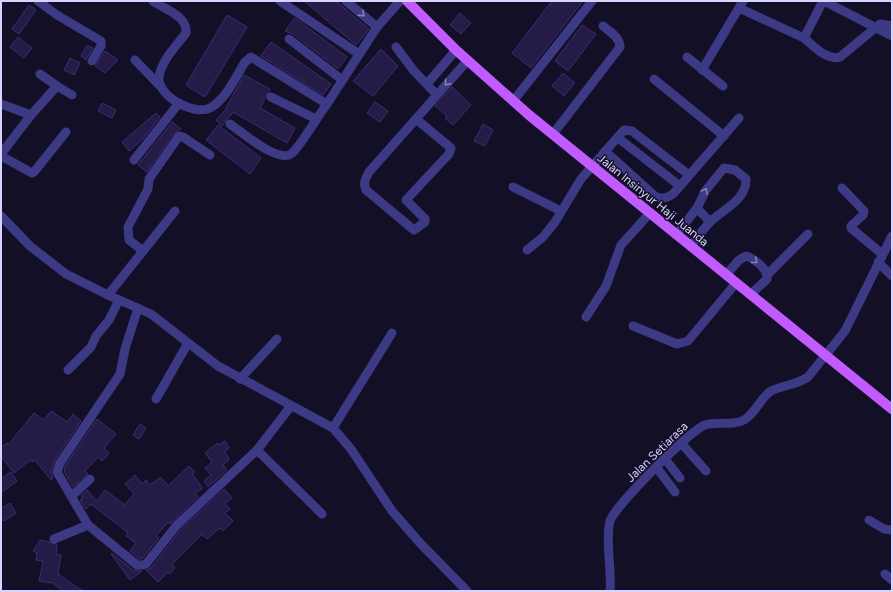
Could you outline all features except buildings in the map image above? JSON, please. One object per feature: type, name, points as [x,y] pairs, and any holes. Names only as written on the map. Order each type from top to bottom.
[{"type":"main road","name":"Jalan Insinyur Haji Juanda","points":[[406,1],[456,50],[591,167],[892,409]]},
{"type":"street","points":[[38,1],[57,15],[101,41],[101,46],[92,62]]},
{"type":"street","points":[[153,1],[181,19],[186,23],[187,28],[186,33],[162,68],[159,77],[160,86]]},
{"type":"street","points":[[280,1],[359,54]]},
{"type":"street","points":[[346,1],[377,27]]},
{"type":"street","points":[[230,124],[271,152],[285,156],[291,154],[298,147],[377,27],[406,1]]},
{"type":"street","points":[[514,100],[592,1]]},
{"type":"street","points":[[804,38],[824,1],[892,36]]},
{"type":"street","points":[[702,70],[741,4],[804,38],[828,57],[840,57],[874,28],[884,23],[892,26]]},
{"type":"street","points":[[553,134],[620,47],[620,42],[616,37],[603,26]]},
{"type":"street","points":[[289,39],[342,79]]},
{"type":"street","points":[[396,47],[437,95]]},
{"type":"street","points":[[427,84],[456,50]]},
{"type":"street","points":[[135,60],[164,92],[179,103],[192,109],[200,110],[210,108],[220,100],[245,62],[251,57],[327,104]]},
{"type":"street","points":[[687,57],[723,86]]},
{"type":"street","points":[[406,200],[425,219],[425,222],[417,230],[411,229],[366,190],[364,185],[365,179],[369,172],[468,60]]},
{"type":"street","points":[[40,74],[72,95]]},
{"type":"street","points":[[654,79],[724,136]]},
{"type":"street","points":[[57,86],[31,115],[1,155],[32,174],[66,132]]},
{"type":"street","points":[[271,97],[316,119]]},
{"type":"street","points":[[134,160],[179,103]]},
{"type":"street","points":[[1,104],[31,115]]},
{"type":"street","points":[[606,151],[659,198],[670,196],[739,118]]},
{"type":"street","points":[[393,212],[406,200],[451,150],[449,145],[416,119]]},
{"type":"street","points":[[527,250],[543,237],[581,179],[624,130],[632,131],[689,176]]},
{"type":"street","points":[[143,251],[129,240],[127,232],[148,189],[149,179],[179,136],[183,136],[210,155]]},
{"type":"street","points":[[618,138],[680,186]]},
{"type":"street","points":[[676,235],[697,208],[706,190],[716,176],[724,168],[735,170],[746,179],[746,187],[741,196],[710,222],[691,246]]},
{"type":"street","points":[[513,186],[561,211]]},
{"type":"street","points":[[842,188],[864,212],[863,215],[851,226],[851,228],[880,258],[892,276]]},
{"type":"street","points":[[697,208],[710,222]]},
{"type":"street","points":[[108,296],[175,211]]},
{"type":"street","points":[[586,317],[606,286],[621,245],[650,213]]},
{"type":"street","points":[[1,216],[30,246],[66,274],[108,296],[138,308],[155,317],[218,366],[333,428],[350,449],[392,512],[467,591]]},
{"type":"street","points":[[750,295],[765,282],[768,274],[808,234]]},
{"type":"street","name":"Jalan Setiarasa","points":[[610,591],[609,528],[612,516],[632,492],[665,459],[681,444],[706,425],[745,419],[770,392],[801,382],[845,331],[892,236]]},
{"type":"street","points":[[726,275],[739,260],[746,256],[750,257],[765,269],[768,274]]},
{"type":"street","points":[[633,326],[677,344],[688,341],[736,283]]},
{"type":"street","points":[[68,370],[91,347],[99,331],[109,320],[119,300]]},
{"type":"street","points":[[138,308],[125,349],[120,374],[58,467],[58,476],[72,496],[88,525],[137,565],[143,566],[177,525],[256,450],[291,406]]},
{"type":"street","points":[[333,428],[392,333]]},
{"type":"street","points":[[240,378],[277,339]]},
{"type":"street","points":[[156,398],[188,343]]},
{"type":"street","points":[[681,444],[706,471]]},
{"type":"street","points":[[256,450],[322,514]]},
{"type":"street","points":[[665,459],[680,478]]},
{"type":"street","points":[[657,468],[675,492]]},
{"type":"street","points":[[72,496],[90,479]]},
{"type":"street","points":[[869,520],[884,529],[892,530]]},
{"type":"street","points":[[54,539],[88,525]]},
{"type":"street","points":[[885,574],[892,580]]}]
